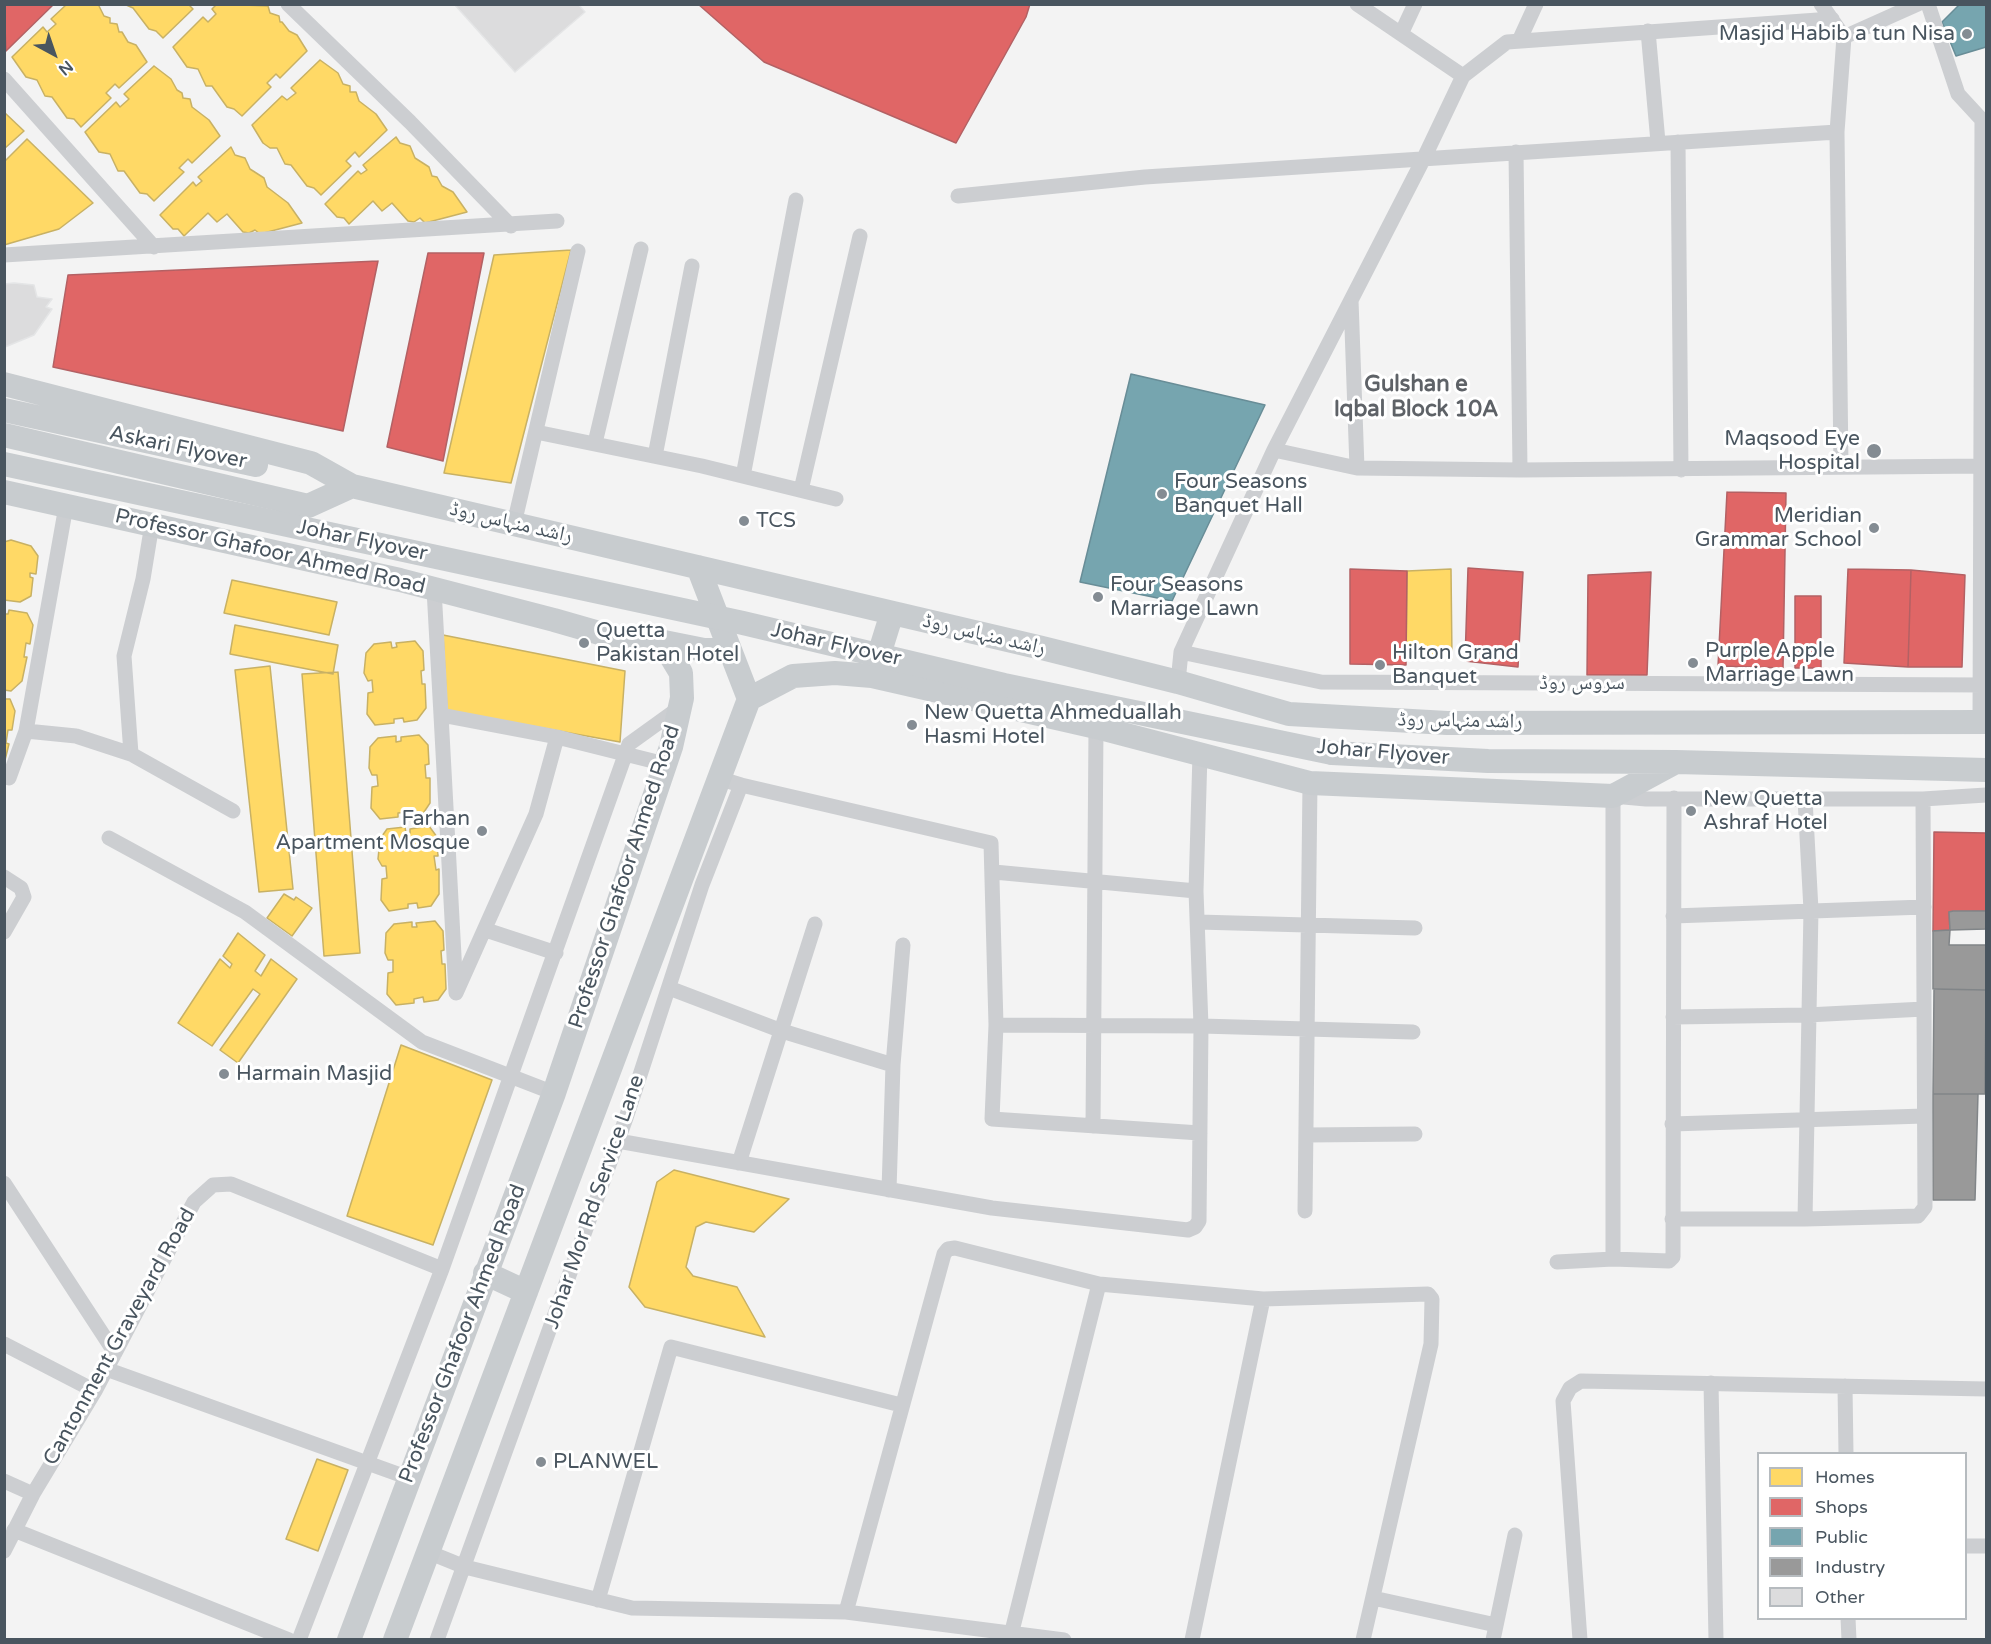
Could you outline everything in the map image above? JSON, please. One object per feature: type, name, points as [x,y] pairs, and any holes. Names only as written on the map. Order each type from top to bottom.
[{"type":"main road","name":"راشد منہاس روڈ","points":[[4,384],[311,463],[352,486],[1178,682],[1290,714],[1447,723],[1983,722]]},
{"type":"main road","name":"Askari Flyover","points":[[4,410],[352,486]]},
{"type":"main road","points":[[4,435],[308,507],[352,486]]},
{"type":"main road","name":"Johar Flyover","points":[[4,464],[743,623],[1004,685],[1332,753],[1488,761],[1676,762]]},
{"type":"main road","name":"Professor Ghafoor Ahmed Road","points":[[4,492],[434,589],[555,620],[669,653],[681,673],[679,708],[665,764],[554,1093],[349,1640]]},
{"type":"main road","points":[[698,567],[749,699]]},
{"type":"main road","points":[[872,676],[892,613]]},
{"type":"main road","points":[[555,620],[704,650],[714,650],[728,645]]},
{"type":"main road","points":[[395,1640],[749,699],[793,676],[835,673],[872,676],[1096,727],[1310,783],[1613,795],[1676,762],[1986,770]]},
{"type":"main road","points":[[485,1273],[526,1292]]},
{"type":"street","points":[[288,4],[410,122],[511,226]]},
{"type":"street","points":[[1357,4],[1463,76]]},
{"type":"street","points":[[1401,34],[1415,4]]},
{"type":"street","points":[[1520,41],[1536,4]]},
{"type":"street","points":[[1821,4],[1844,37],[1837,132],[1841,467]]},
{"type":"street","points":[[1844,37],[1918,4]]},
{"type":"street","points":[[1928,4],[1958,94],[1984,119],[1983,722]]},
{"type":"street","points":[[1178,682],[1181,652],[1274,450],[1424,158],[1463,76],[1507,42],[1832,19]]},
{"type":"street","points":[[1648,31],[1658,142]]},
{"type":"street","points":[[4,79],[154,247]]},
{"type":"street","points":[[958,196],[1145,177],[1837,132]]},
{"type":"street","points":[[1678,142],[1681,470]]},
{"type":"street","points":[[1516,152],[1520,470]]},
{"type":"street","points":[[743,476],[796,200]]},
{"type":"street","points":[[4,255],[511,226],[557,221]]},
{"type":"street","points":[[801,490],[860,236]]},
{"type":"street","points":[[595,443],[641,249]]},
{"type":"street","points":[[514,524],[578,251]]},
{"type":"street","points":[[656,456],[692,267]]},
{"type":"street","points":[[1351,297],[1357,468]]},
{"type":"street","points":[[536,432],[656,456],[836,499]]},
{"type":"street","points":[[1274,450],[1357,468],[1681,470],[1983,466]]},
{"type":"street","points":[[9,778],[26,730],[66,506]]},
{"type":"street","points":[[131,754],[124,656],[143,579],[152,524]]},
{"type":"street","points":[[434,589],[456,993],[536,814],[557,737]]},
{"type":"street","name":"سروس روڈ","points":[[1181,652],[1321,682],[1983,685]]},
{"type":"street","points":[[299,1640],[442,1269],[513,1076],[629,744],[679,708]]},
{"type":"street","points":[[441,715],[557,737],[665,764]]},
{"type":"street","points":[[1093,1126],[1096,727]]},
{"type":"street","points":[[26,730],[76,736],[131,754],[234,811]]},
{"type":"street","points":[[618,1141],[992,1208],[1188,1230],[1199,1221],[1201,1026],[1196,891],[1200,754]]},
{"type":"street","points":[[718,778],[987,840],[993,848],[994,872],[993,955],[996,1025],[992,1119],[1200,1133]]},
{"type":"street","points":[[1305,1211],[1310,783]]},
{"type":"street","name":"Johar Mor Rd Service Lane","points":[[437,1640],[618,1141],[702,885],[741,785]]},
{"type":"street","points":[[1613,1259],[1613,795],[1646,799],[1923,799],[1986,795]]},
{"type":"street","points":[[1557,1262],[1613,1259],[1669,1261],[1673,1257],[1674,798]]},
{"type":"street","points":[[1805,799],[1811,910],[1807,1015],[1805,1219]]},
{"type":"street","points":[[1672,1219],[1918,1216],[1925,1207],[1923,799]]},
{"type":"street","points":[[109,838],[245,912],[422,1042],[554,1093]]},
{"type":"street","points":[[994,872],[1196,891]]},
{"type":"street","points":[[4,877],[21,888],[24,897],[4,932]]},
{"type":"street","points":[[1673,916],[1924,907]]},
{"type":"street","points":[[1198,922],[1415,928]]},
{"type":"street","points":[[739,1163],[815,924]]},
{"type":"street","points":[[486,930],[556,953]]},
{"type":"street","points":[[889,1190],[893,1065],[903,945]]},
{"type":"street","points":[[649,961],[674,972]]},
{"type":"street","points":[[669,988],[782,1031],[893,1065]]},
{"type":"street","points":[[1673,1017],[1807,1015],[1924,1009]]},
{"type":"street","points":[[996,1025],[1201,1026],[1413,1032]]},
{"type":"street","points":[[1672,1124],[1805,1122],[1924,1116]]},
{"type":"street","points":[[1307,1135],[1415,1134]]},
{"type":"street","points":[[4,1183],[115,1353]]},
{"type":"street","name":"Cantonment Graveyard Road","points":[[4,1551],[33,1494],[95,1391],[194,1202],[213,1185],[231,1184],[442,1269]]},
{"type":"street","points":[[846,1612],[901,1405],[948,1249],[955,1248],[1099,1284],[1263,1299],[1423,1293],[1432,1299],[1431,1344],[1363,1640]]},
{"type":"street","points":[[1012,1631],[1099,1284]]},
{"type":"street","points":[[1192,1640],[1263,1299]]},
{"type":"street","points":[[4,1344],[95,1391]]},
{"type":"street","points":[[598,1600],[671,1347],[901,1405]]},
{"type":"street","points":[[106,1370],[409,1478]]},
{"type":"street","points":[[1580,1640],[1563,1401],[1570,1388],[1581,1381],[1986,1389]]},
{"type":"street","points":[[1711,1383],[1716,1640]]},
{"type":"street","points":[[1845,1386],[1846,1452]]},
{"type":"street","points":[[4,1480],[33,1494]]},
{"type":"street","points":[[14,1530],[289,1640]]},
{"type":"street","points":[[1373,1598],[1494,1632],[1515,1535]]},
{"type":"street","points":[[1967,1546],[1986,1546]]},
{"type":"street","points":[[428,1552],[465,1567],[632,1608],[846,1612],[1012,1631],[1064,1640]]},
{"type":"street","points":[[1848,1620],[1848,1640]]},
{"type":"building: Homes","points":[[67,4],[98,4],[104,16],[110,18],[110,23],[117,24],[119,32],[122,32],[128,42],[136,45],[147,62],[119,88],[115,84],[106,93],[111,98],[81,127],[74,119],[67,118],[52,97],[45,96],[37,80],[26,77],[12,57],[43,27],[47,32],[56,24],[51,19]]},
{"type":"building: Homes","points":[[124,4],[188,4],[193,9],[163,38],[156,31],[149,29],[133,8]]},
{"type":"building: Homes","points":[[217,4],[268,6],[270,13],[279,16],[280,22],[297,35],[307,51],[280,78],[276,74],[267,83],[271,87],[242,116],[234,109],[227,107],[212,86],[206,86],[198,69],[187,67],[173,47],[203,17],[208,22],[216,14],[212,9]]},
{"type":"building: Homes","points":[[320,60],[338,73],[343,84],[350,86],[350,92],[356,92],[359,101],[376,114],[387,130],[359,157],[355,152],[346,161],[351,166],[321,195],[314,188],[307,186],[291,165],[285,164],[277,148],[270,148],[263,143],[252,125],[282,96],[287,100],[296,93],[291,88]]},
{"type":"building: Homes","points":[[154,66],[171,79],[177,90],[182,93],[183,98],[190,99],[192,107],[209,120],[220,136],[192,163],[188,159],[179,168],[184,172],[154,201],[147,194],[140,193],[124,171],[118,171],[110,154],[99,152],[85,132],[116,102],[120,107],[129,99],[124,94]]},
{"type":"building: Homes","points":[[4,112],[24,131],[4,149]]},
{"type":"building: Homes","points":[[396,137],[400,143],[410,146],[415,158],[429,167],[432,176],[437,177],[442,186],[453,192],[467,212],[425,223],[420,218],[414,222],[408,221],[392,203],[382,211],[373,201],[349,224],[344,218],[337,217],[325,204],[358,171],[361,174],[367,170],[363,165]]},
{"type":"building: Homes","points":[[27,139],[93,203],[59,229],[4,245],[4,162]]},
{"type":"building: Homes","points":[[231,147],[235,155],[245,158],[250,169],[264,178],[267,187],[288,203],[302,223],[260,234],[255,230],[249,233],[243,232],[227,214],[217,222],[208,213],[184,236],[178,229],[173,229],[160,215],[193,182],[196,186],[202,181],[198,177]]},
{"type":"building: Homes","points":[[571,250],[511,483],[444,473],[494,255]]},
{"type":"building: Homes","points":[[11,540],[31,546],[38,556],[36,574],[30,573],[30,577],[33,578],[31,596],[20,602],[4,600],[4,542]]},
{"type":"building: Homes","points":[[1451,569],[1452,659],[1406,655],[1407,571]]},
{"type":"building: Homes","points":[[232,580],[337,602],[329,635],[224,613]]},
{"type":"building: Homes","points":[[9,610],[27,613],[33,625],[30,644],[26,643],[24,657],[27,657],[22,681],[11,691],[4,690],[4,614],[8,614]]},
{"type":"building: Homes","points":[[235,625],[338,645],[333,674],[230,654]]},
{"type":"building: Homes","points":[[443,635],[625,671],[620,742],[447,711]]},
{"type":"building: Homes","points":[[415,641],[423,651],[424,670],[421,671],[422,684],[425,684],[426,708],[417,720],[404,722],[403,718],[394,719],[394,723],[375,725],[367,714],[368,693],[373,692],[372,680],[368,681],[364,673],[366,653],[374,644],[391,642],[392,648],[397,647],[396,643]]},
{"type":"building: Homes","points":[[270,666],[293,889],[259,892],[235,670]]},
{"type":"building: Homes","points":[[338,672],[360,953],[324,956],[302,674]]},
{"type":"building: Homes","points":[[4,699],[10,699],[15,711],[12,730],[8,730],[6,743],[9,744],[4,764]]},
{"type":"building: Homes","points":[[419,735],[428,745],[429,764],[425,765],[426,778],[430,778],[430,803],[422,815],[408,816],[408,812],[398,813],[398,817],[380,819],[371,808],[372,787],[378,786],[377,775],[372,775],[369,768],[370,747],[378,738],[396,736],[396,742],[401,741],[401,737]]},
{"type":"building: Homes","points":[[429,826],[437,837],[438,856],[434,856],[436,870],[439,869],[439,894],[431,906],[418,908],[417,903],[408,904],[408,908],[389,911],[381,900],[382,879],[387,878],[386,866],[382,866],[378,859],[380,839],[387,829],[405,827],[406,833],[410,833],[410,829]]},
{"type":"building: Homes","points":[[284,894],[294,900],[296,897],[312,908],[292,936],[267,918]]},
{"type":"building: Homes","points":[[435,921],[443,931],[444,950],[441,951],[442,964],[445,964],[446,989],[438,1000],[424,1002],[423,997],[414,999],[414,1003],[396,1005],[387,994],[388,973],[393,972],[393,960],[388,960],[385,953],[386,933],[394,924],[412,922],[412,927],[417,927],[416,923]]},
{"type":"building: Homes","points":[[238,933],[265,955],[255,971],[261,976],[271,959],[297,979],[238,1063],[220,1050],[260,994],[253,989],[212,1046],[178,1023],[220,959],[230,968],[232,964],[223,956]]},
{"type":"building: Homes","points":[[401,1045],[492,1080],[433,1245],[347,1216]]},
{"type":"building: Homes","points":[[674,1170],[789,1199],[754,1232],[706,1222],[696,1227],[686,1267],[693,1276],[737,1287],[765,1337],[645,1307],[629,1287],[657,1182]]},
{"type":"building: Homes","points":[[317,1459],[348,1470],[318,1551],[286,1539]]},
{"type":"building: Shops","points":[[4,4],[54,4],[6,51]]},
{"type":"building: Shops","points":[[698,4],[1030,4],[1026,17],[956,143],[764,62]]},
{"type":"building: Shops","points":[[428,253],[484,253],[443,461],[387,447]]},
{"type":"building: Shops","points":[[378,261],[343,431],[53,367],[68,275]]},
{"type":"building: Shops","points":[[1727,492],[1786,493],[1783,668],[1718,666]]},
{"type":"building: Shops","points":[[1468,568],[1523,572],[1518,667],[1465,661]]},
{"type":"building: Shops","points":[[1350,569],[1407,571],[1406,665],[1350,664]]},
{"type":"building: Shops","points":[[1848,569],[1911,570],[1908,667],[1844,663]]},
{"type":"building: Shops","points":[[1911,570],[1965,575],[1962,667],[1908,667]]},
{"type":"building: Shops","points":[[1651,572],[1647,675],[1587,675],[1588,575]]},
{"type":"building: Shops","points":[[1795,596],[1821,596],[1821,668],[1795,668]]},
{"type":"building: Shops","points":[[1934,832],[1986,833],[1986,911],[1949,912],[1950,930],[1933,931]]},
{"type":"building: Public","name":"Masjid Habib a tun Nisa","points":[[1960,4],[1986,4],[1986,47],[1956,56],[1942,22]]},
{"type":"building: Public","name":"Four Seasons Banquet Hall","points":[[1131,374],[1265,405],[1172,601],[1080,582]]},
{"type":"building: Industry","points":[[1986,911],[1986,929],[1950,930],[1949,912]]},
{"type":"building: Industry","points":[[1950,930],[1949,945],[1986,945],[1986,990],[1933,989],[1933,931]]},
{"type":"building: Industry","points":[[1934,989],[1986,990],[1985,1094],[1933,1094]]},
{"type":"building: Industry","points":[[1933,1094],[1978,1094],[1975,1200],[1933,1200]]},
{"type":"building: Other","points":[[454,4],[578,4],[585,12],[515,72]]},
{"type":"building: Other","points":[[4,284],[34,285],[37,297],[52,299],[46,307],[52,309],[34,335],[5,347]]},
{"type":"place","name":"Masjid Habib a tun Nisa","points":[[1967,34]]},
{"type":"place","name":"Maqsood Eye Hospital","points":[[1874,451]]},
{"type":"place","name":"Four Seasons Banquet Hall","points":[[1162,494]]},
{"type":"place","name":"TCS","points":[[744,521]]},
{"type":"place","name":"Meridian Grammar School","points":[[1874,528]]},
{"type":"place","name":"Four Seasons Marriage Lawn","points":[[1098,597]]},
{"type":"place","name":"Quetta Pakistan Hotel","points":[[584,643]]},
{"type":"place","name":"Purple Apple Marriage Lawn","points":[[1693,663]]},
{"type":"place","name":"Hilton Grand Banquet","points":[[1380,665]]},
{"type":"place","name":"New Quetta Ahmeduallah Hasmi Hotel","points":[[912,725]]},
{"type":"place","name":"New Quetta Ashraf Hotel","points":[[1691,811]]},
{"type":"place","name":"Farhan Apartment Mosque","points":[[482,831]]},
{"type":"place","name":"Harmain Masjid","points":[[224,1074]]},
{"type":"place","name":"PLANWEL","points":[[541,1462]]},
{"type":"district","name":"Gulshan e Iqbal Block 10A","points":[[1416,398]]}]
